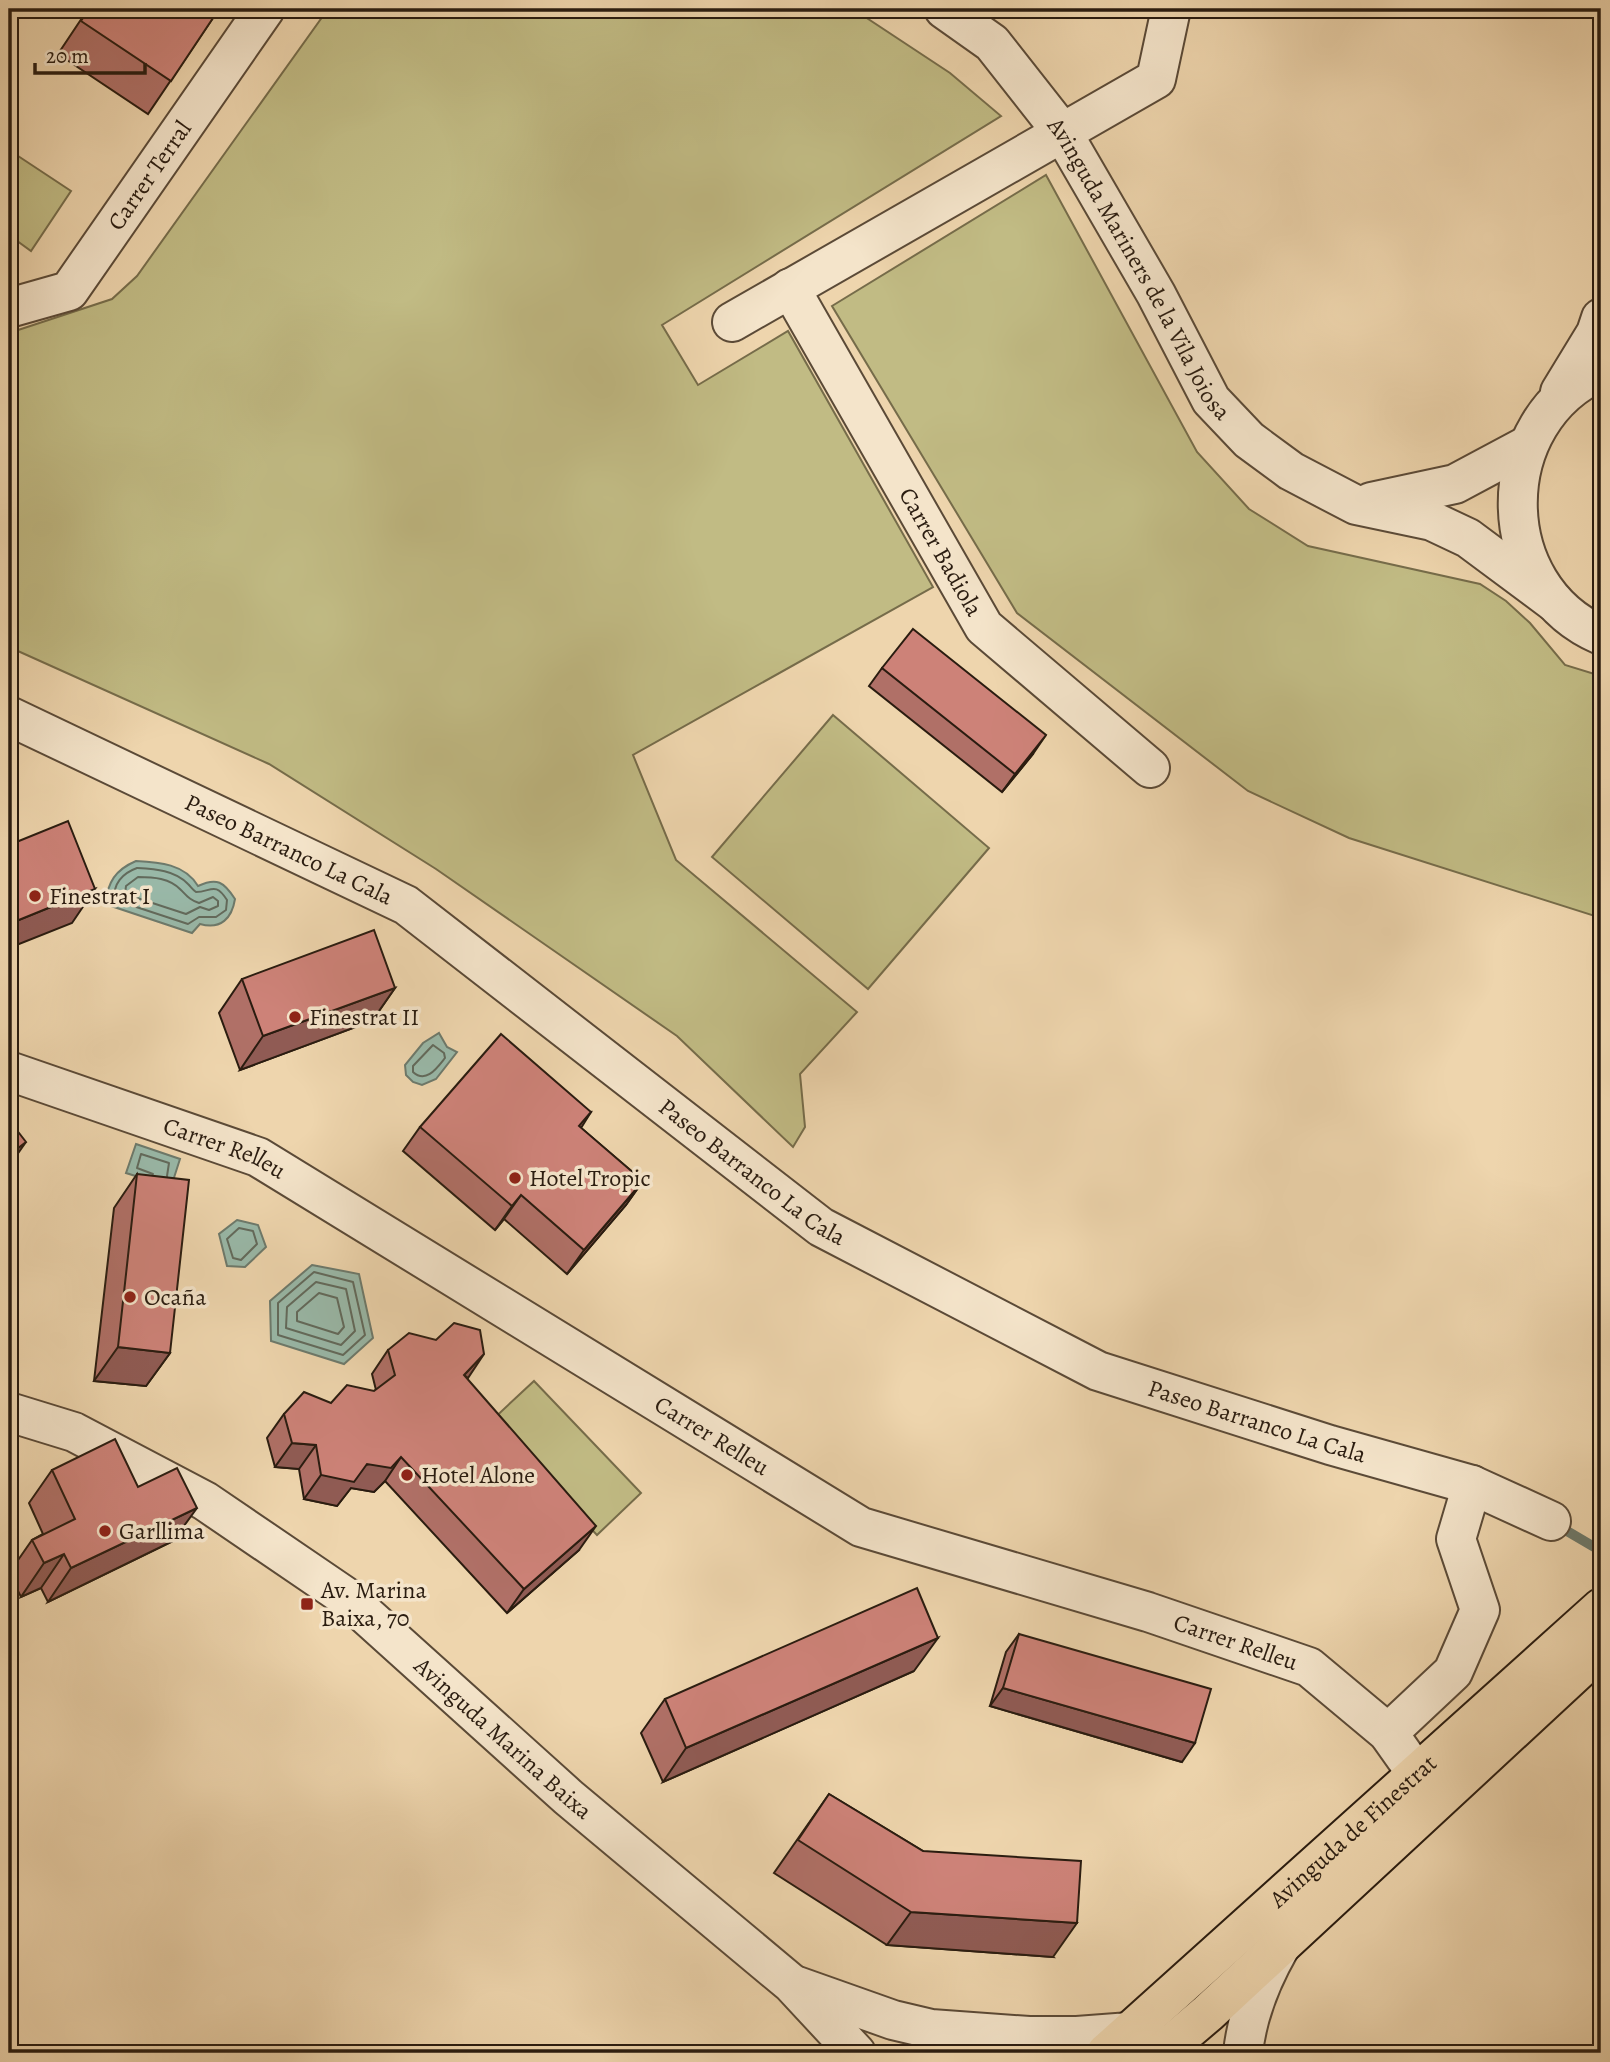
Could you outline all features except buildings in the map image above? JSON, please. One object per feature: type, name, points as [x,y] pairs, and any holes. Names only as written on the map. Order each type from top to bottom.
[{"type":"main road","name":"Avinguda de Finestrat","points":[[1175,1992],[1601,1608]]},
{"type":"main road","name":"Avinguda de Finestrat","points":[[1152,2049],[1280,1945],[1596,1665]]},
{"type":"street","name":"Carrer Terral","points":[[9,308],[69,291],[265,9]]},
{"type":"street","name":"Avinguda Mariners de la Vila Joiosa","points":[[944,9],[992,43],[1062,132],[1156,294],[1210,400],[1249,440],[1292,471],[1356,505],[1432,521],[1468,538],[1554,602]]},
{"type":"street","points":[[732,322],[1156,79],[1171,9]]},
{"type":"street","name":"Carrer Badiola","points":[[790,288],[984,627],[1150,768]]},
{"type":"street","points":[[1601,318],[1595,333],[1528,445],[1517,485],[1518,527],[1531,567],[1554,602],[1586,629],[1601,635]]},
{"type":"street","points":[[1550,409],[1585,378],[1601,371]]},
{"type":"street","points":[[1356,505],[1455,484],[1528,445]]},
{"type":"street","name":"Paseo Barranco La Cala","points":[[9,716],[406,905],[821,1227],[1098,1371],[1330,1445],[1472,1485],[1551,1521]]},
{"type":"street","name":"Carrer Relleu","points":[[9,1071],[258,1157],[861,1527],[1147,1612],[1308,1667],[1388,1732],[1417,1774]]},
{"type":"street","name":"Avinguda Marina Baixa","points":[[9,1412],[74,1432],[205,1501],[346,1597],[568,1797],[792,1984],[856,2053]]},
{"type":"street","points":[[1388,1732],[1453,1672],[1479,1610],[1456,1539],[1472,1485]]},
{"type":"street","points":[[1244,2053],[1246,2029],[1263,1976],[1280,1945]]},
{"type":"street","points":[[792,1984],[892,2020],[931,2029],[1029,2036],[1077,2036],[1152,2049],[1175,1992]]},
{"type":"shaded area","points":[[328,9],[853,9],[950,73],[1001,116],[662,325],[698,385],[788,331],[933,587],[633,755],[676,860],[857,1012],[800,1074],[805,1127],[793,1147],[677,1036],[436,869],[269,764],[9,647],[9,333],[112,299],[137,276]]},
{"type":"shaded area","points":[[9,150],[71,191],[31,251],[9,235]]},
{"type":"shaded area","points":[[1046,175],[1197,452],[1249,509],[1308,546],[1480,584],[1506,601],[1530,623],[1565,665],[1601,676],[1601,918],[1349,838],[1248,791],[1017,613],[832,306]]},
{"type":"shaded area","points":[[833,715],[989,848],[868,989],[712,857]]},
{"type":"shaded area","points":[[534,1381],[641,1493],[597,1535],[490,1422]]},
{"type":"water","points":[[136,861],[179,869],[198,886],[210,882],[223,885],[235,899],[231,912],[220,924],[200,924],[192,933],[105,904],[114,878],[123,868]]},
{"type":"water","points":[[439,1033],[447,1047],[457,1052],[436,1079],[422,1085],[413,1082],[406,1075],[405,1065],[423,1043]]},
{"type":"water","points":[[136,1144],[180,1159],[171,1187],[126,1173]]},
{"type":"water","points":[[237,1220],[258,1225],[266,1247],[245,1267],[227,1266],[219,1234]]},
{"type":"water","points":[[312,1265],[359,1274],[373,1338],[344,1364],[271,1341],[270,1301]]},
{"type":"waterway","points":[[1555,1524],[1601,1551]]},
{"type":"place","name":"Finestrat I","points":[[35,896]]},
{"type":"place","name":"Finestrat II","points":[[295,1017]]},
{"type":"place","name":"Hotel Tropic","points":[[515,1178]]},
{"type":"place","name":"Ocaña","points":[[130,1297]]},
{"type":"place","name":"Hotel Alone","points":[[407,1475]]},
{"type":"place","name":"Garllima","points":[[105,1531]]},
{"type":"place","name":"Av. Marina Baixa, 70","points":[[307,1604]]}]
